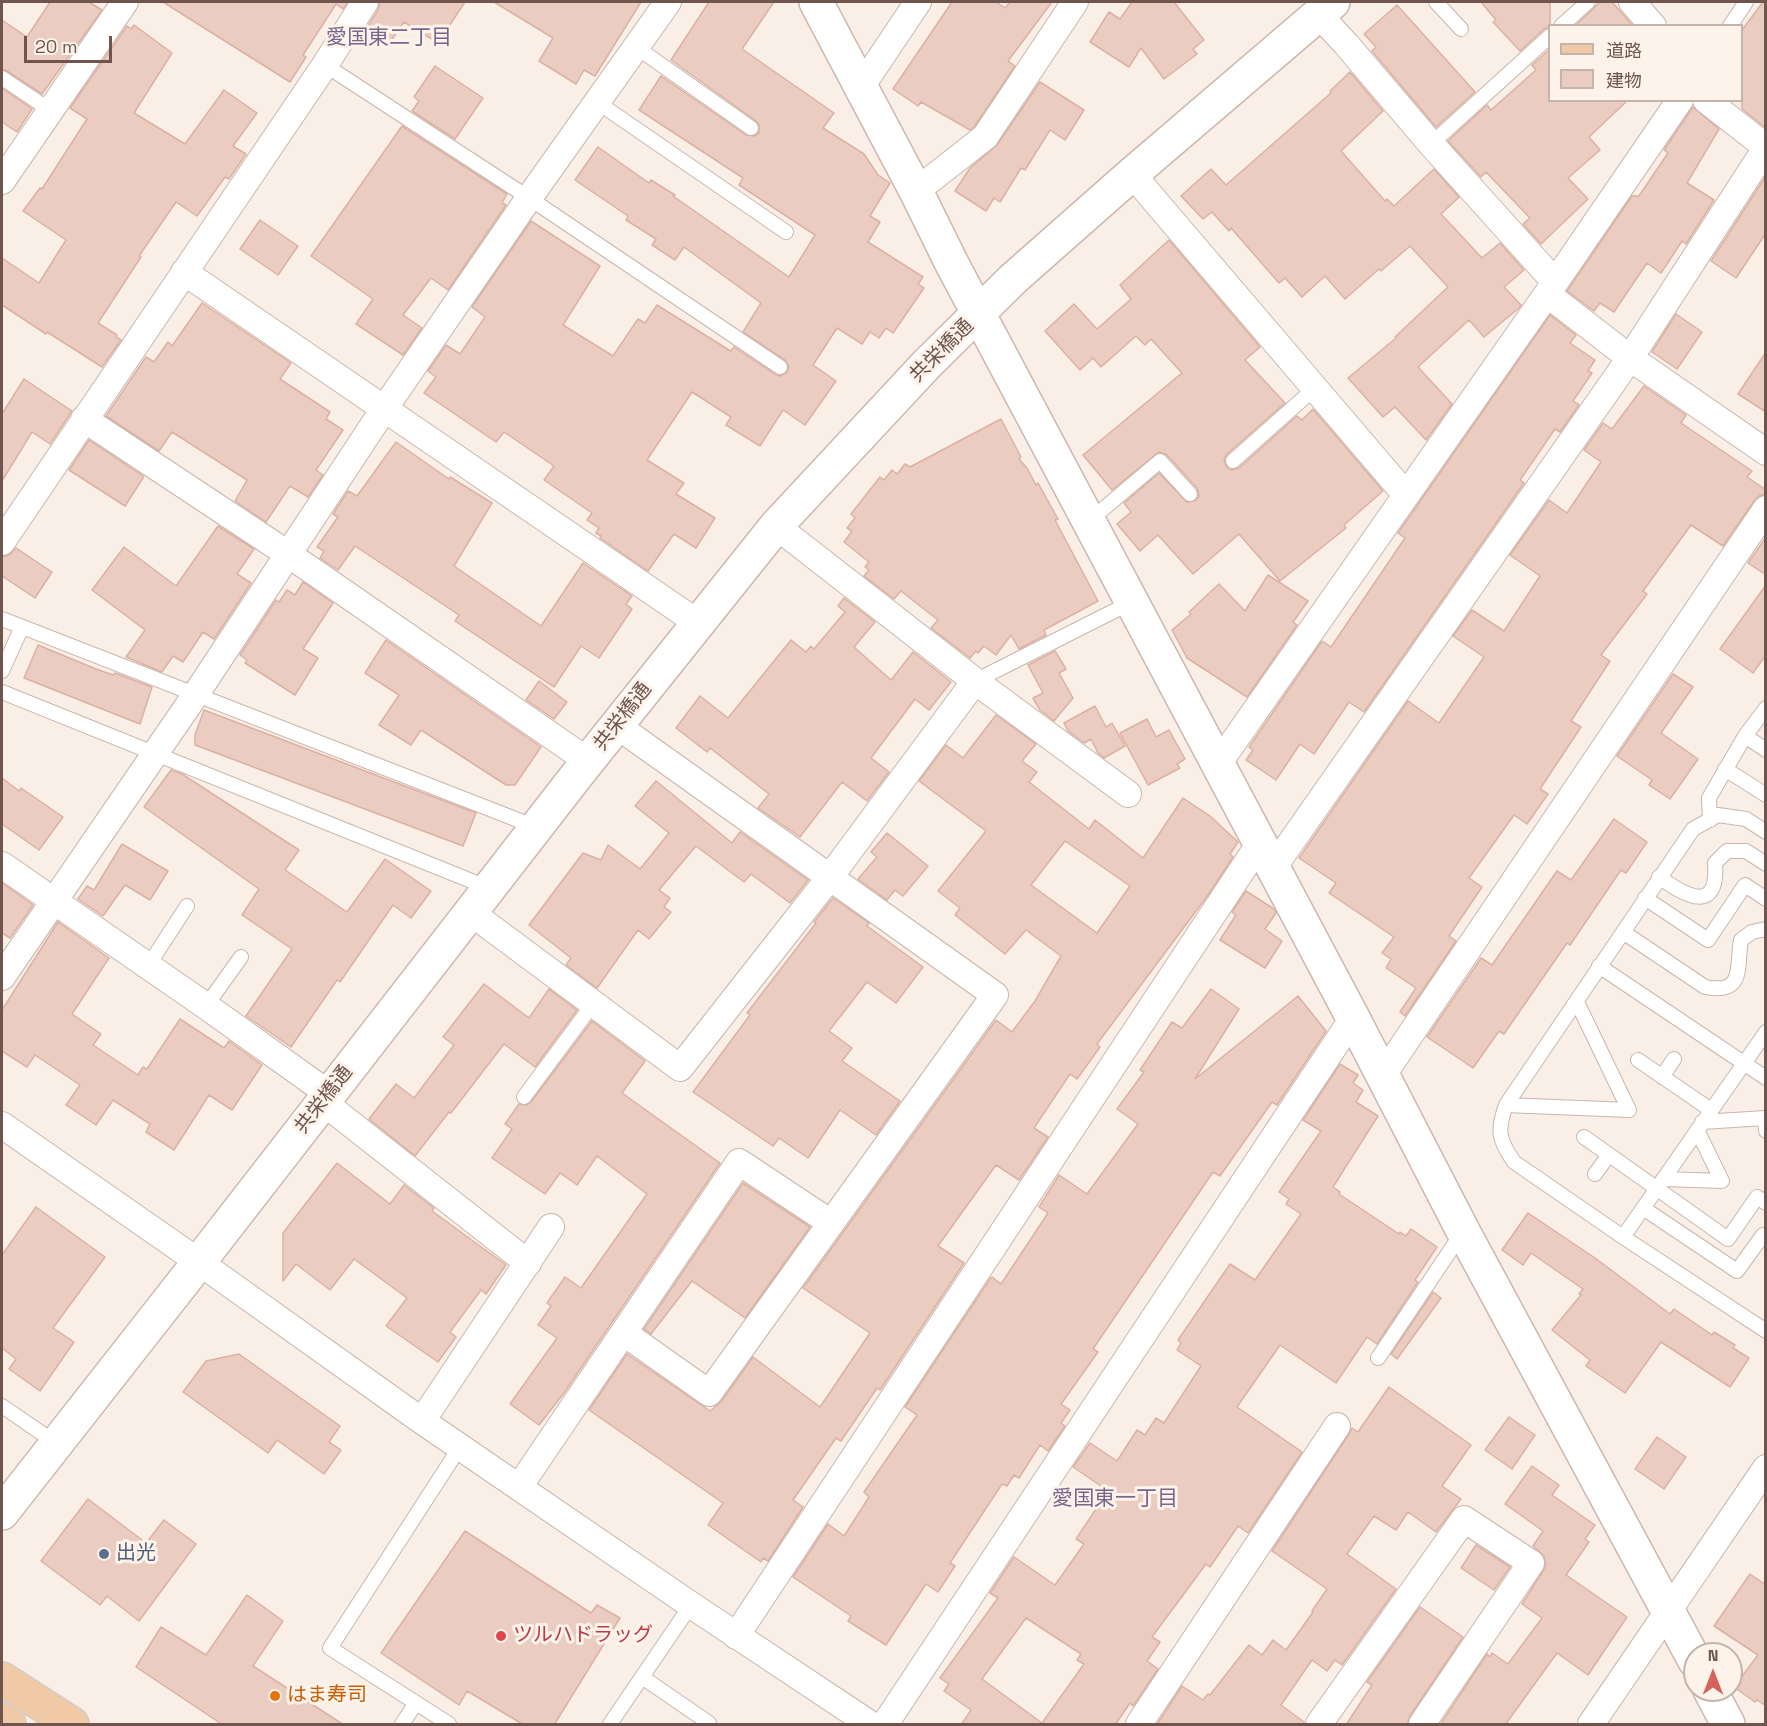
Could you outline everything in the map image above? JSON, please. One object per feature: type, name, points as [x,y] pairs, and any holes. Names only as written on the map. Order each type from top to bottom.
[{"type":"main road","points":[[2,1679],[72,1725]]},
{"type":"main road","points":[[2,1720],[9,1725]]},
{"type":"street","points":[[2,181],[125,2]]},
{"type":"street","points":[[2,542],[325,65],[365,2]]},
{"type":"street","points":[[2,977],[52,900],[196,694],[384,409],[529,198],[668,2]]},
{"type":"street","points":[[816,2],[916,190],[952,264],[1353,1018],[1463,1231],[1685,1642]]},
{"type":"street","points":[[861,87],[918,2]]},
{"type":"street","points":[[916,190],[985,136],[1075,2]]},
{"type":"street","points":[[1632,2],[1651,24]]},
{"type":"street","points":[[1326,8],[1346,44],[1551,288],[1630,357],[1766,452]]},
{"type":"street","name":"共栄橋通","points":[[2,1513],[536,827],[776,526],[927,365],[1013,279],[1326,8]]},
{"type":"street","points":[[1218,764],[1679,102]]},
{"type":"street","points":[[736,1636],[1266,855],[1630,357],[1766,148],[1708,102]]},
{"type":"street","points":[[1132,174],[1406,495]]},
{"type":"street","points":[[184,272],[698,623]]},
{"type":"street","points":[[84,419],[288,554],[588,761]]},
{"type":"street","points":[[1383,1075],[1766,509]]},
{"type":"street","points":[[776,526],[975,681],[1128,794]]},
{"type":"street","points":[[479,900],[593,1004],[680,1068],[830,877],[975,681]]},
{"type":"street","points":[[616,725],[995,994],[709,1393],[624,1333]]},
{"type":"street","points":[[2,866],[206,1006],[326,1098],[528,1263]]},
{"type":"street","points":[[885,1725],[1353,1018]]},
{"type":"street","points":[[2,1125],[422,1421],[870,1725]]},
{"type":"street","points":[[519,1487],[739,1161],[831,1223]]},
{"type":"street","points":[[422,1421],[551,1227]]},
{"type":"street","points":[[1139,1725],[1337,1426]]},
{"type":"street","points":[[1591,1725],[1764,1472]]},
{"type":"street","points":[[1319,1725],[1464,1519],[1531,1563],[1422,1725]]},
{"type":"street","points":[[1716,1702],[1728,1725]]},
{"type":"lane","points":[[1436,2],[1461,29]]},
{"type":"lane","points":[[1564,24],[1588,2]]},
{"type":"lane","points":[[1731,24],[1746,2]]},
{"type":"lane","points":[[1431,144],[1548,38]]},
{"type":"lane","points":[[636,47],[751,128]]},
{"type":"lane","points":[[325,65],[529,198],[780,367]]},
{"type":"lane","points":[[2,78],[50,110]]},
{"type":"lane","points":[[597,102],[786,232]]},
{"type":"lane","points":[[1233,460],[1315,388]]},
{"type":"lane","points":[[1089,521],[1160,460],[1190,494]]},
{"type":"lane","points":[[975,681],[1132,602]]},
{"type":"lane","points":[[2,619],[536,827]]},
{"type":"lane","points":[[2,671],[22,627]]},
{"type":"lane","points":[[2,692],[155,753],[479,900]]},
{"type":"lane","points":[[1710,820],[1709,798],[1745,736],[1766,708]]},
{"type":"lane","points":[[1745,736],[1766,750]]},
{"type":"lane","points":[[1725,769],[1766,795]]},
{"type":"lane","points":[[1764,1328],[1623,1237],[1514,1162],[1504,1148],[1499,1126],[1506,1105],[1693,829],[1718,815],[1746,819],[1766,832]]},
{"type":"lane","points":[[1659,877],[1681,893],[1695,897],[1711,892],[1716,885],[1715,863],[1727,851],[1746,851],[1766,864]]},
{"type":"lane","points":[[1645,898],[1708,940],[1745,885],[1766,899]]},
{"type":"lane","points":[[148,966],[187,906]]},
{"type":"lane","points":[[1623,932],[1705,987],[1718,990],[1727,987],[1736,979],[1740,965],[1741,940],[1752,932],[1766,929]]},
{"type":"lane","points":[[206,1006],[241,957]]},
{"type":"lane","points":[[1599,966],[1766,1078]]},
{"type":"lane","points":[[1506,1105],[1629,1110],[1577,1002]]},
{"type":"lane","points":[[524,1097],[593,1004]]},
{"type":"lane","points":[[1623,1237],[1766,1032]]},
{"type":"lane","points":[[1662,1077],[1674,1059]]},
{"type":"lane","points":[[1638,1060],[1711,1110]]},
{"type":"lane","points":[[1700,1126],[1764,1118],[1766,1131]]},
{"type":"lane","points":[[1660,1184],[1722,1181],[1700,1126]]},
{"type":"lane","points":[[1584,1137],[1608,1156],[1660,1184],[1728,1239],[1757,1197],[1766,1203]]},
{"type":"lane","points":[[1595,1174],[1608,1156]]},
{"type":"lane","points":[[1643,1208],[1737,1272],[1763,1235],[1766,1237]]},
{"type":"lane","points":[[1378,1358],[1463,1231]]},
{"type":"lane","points":[[2,1406],[57,1443]]},
{"type":"lane","points":[[449,1725],[330,1648],[460,1447]]},
{"type":"lane","points":[[610,1725],[691,1605]]},
{"type":"lane","points":[[642,1677],[709,1723],[708,1725]]},
{"type":"lane","points":[[402,1725],[416,1703]]},
{"type":"building","points":[[50,2],[89,2],[102,10],[42,94],[2,69],[2,20],[27,37]]},
{"type":"building","points":[[163,2],[348,2],[343,9],[336,4],[303,55],[306,57],[290,82]]},
{"type":"building","points":[[380,2],[465,2],[438,43],[404,22],[391,41],[368,26]]},
{"type":"building","points":[[494,2],[641,2],[595,76],[584,70],[576,84],[539,61],[553,38]]},
{"type":"building","points":[[709,2],[774,2],[742,49],[834,113],[823,128],[864,154],[878,175],[890,183],[870,216],[880,222],[868,242],[923,277],[918,284],[924,288],[893,333],[886,328],[879,338],[870,332],[862,344],[837,328],[813,365],[836,381],[805,425],[783,410],[760,446],[726,425],[731,417],[692,392],[647,460],[684,483],[676,494],[715,518],[696,548],[674,534],[648,571],[600,538],[601,536],[596,533],[599,528],[587,520],[592,513],[544,480],[554,466],[504,432],[496,442],[424,393],[436,377],[428,371],[446,345],[460,354],[485,317],[472,307],[531,221],[600,266],[563,325],[613,356],[638,319],[645,323],[657,305],[729,350],[731,351],[734,347],[776,375],[780,376],[787,372],[789,367],[785,360],[743,332],[761,303],[684,247],[675,260],[652,245],[656,239],[626,220],[628,216],[575,180],[598,147],[649,183],[651,180],[675,195],[673,196],[789,277],[815,235],[739,185],[743,178],[639,110],[661,76],[746,135],[754,136],[759,133],[759,125],[756,121],[671,60]]},
{"type":"building","points":[[952,2],[996,2],[1005,8],[1010,2],[1052,2],[1008,61],[1015,66],[970,130],[921,102],[918,106],[893,89]]},
{"type":"building","points":[[1132,2],[1174,2],[1204,40],[1193,49],[1197,54],[1164,79],[1141,48],[1129,67],[1090,42],[1109,12],[1120,19]]},
{"type":"building","points":[[1481,2],[1550,2],[1548,28],[1520,51],[1493,22],[1496,20]]},
{"type":"building","points":[[1600,2],[1612,2],[1631,24],[1577,24]]},
{"type":"building","points":[[1763,2],[1766,2],[1766,128],[1742,109],[1743,29]]},
{"type":"building","points":[[1397,5],[1475,92],[1436,127],[1372,51],[1376,47],[1364,34]]},
{"type":"building","points":[[134,25],[172,53],[134,113],[185,144],[224,90],[257,113],[233,146],[246,154],[229,179],[225,177],[197,216],[176,202],[139,256],[141,257],[98,323],[121,340],[102,367],[2,305],[2,258],[39,283],[66,240],[23,211],[40,188],[42,189],[87,119],[70,108],[127,26],[131,29]]},
{"type":"building","points":[[1548,51],[1548,102],[1626,102],[1589,137],[1600,150],[1568,178],[1588,199],[1541,244],[1523,224],[1530,218],[1486,172],[1481,177],[1448,141],[1487,105],[1491,110],[1536,70],[1532,65]]},
{"type":"building","points":[[435,66],[483,98],[455,139],[412,111],[419,101],[414,97]]},
{"type":"building","points":[[1350,72],[1383,111],[1341,151],[1385,201],[1387,199],[1394,206],[1434,169],[1459,197],[1441,214],[1482,258],[1500,243],[1524,270],[1504,287],[1521,305],[1519,308],[1484,337],[1469,320],[1418,367],[1452,404],[1426,440],[1395,407],[1383,417],[1348,378],[1396,338],[1448,287],[1410,246],[1345,299],[1325,276],[1302,297],[1285,278],[1279,283],[1231,228],[1229,231],[1212,212],[1203,219],[1181,196],[1211,169],[1226,185],[1331,93],[1330,91]]},
{"type":"building","points":[[1040,82],[1084,110],[1065,140],[1050,130],[1025,170],[1021,168],[1000,202],[994,198],[986,211],[955,191],[970,168],[997,145]]},
{"type":"building","points":[[2,88],[32,109],[17,132],[2,122]]},
{"type":"building","points":[[1693,107],[1719,129],[1687,183],[1714,200],[1686,244],[1682,241],[1661,273],[1647,263],[1614,312],[1600,303],[1594,311],[1567,291],[1632,196],[1639,196],[1668,153],[1664,150]]},
{"type":"building","points":[[402,126],[507,194],[502,203],[506,205],[448,290],[431,278],[403,315],[422,328],[403,355],[356,324],[373,299],[311,256]]},
{"type":"building","points":[[1766,176],[1766,233],[1736,278],[1711,261]]},
{"type":"building","points":[[260,220],[298,246],[278,275],[240,249]]},
{"type":"building","points":[[1169,240],[1260,347],[1245,360],[1285,403],[1227,454],[1224,459],[1226,466],[1231,470],[1239,468],[1297,416],[1302,420],[1313,409],[1383,491],[1344,525],[1346,528],[1280,581],[1239,534],[1193,574],[1158,535],[1140,551],[1117,524],[1131,512],[1124,503],[1159,473],[1187,502],[1196,500],[1199,496],[1197,488],[1167,455],[1159,452],[1112,490],[1083,455],[1182,373],[1151,339],[1145,345],[1136,336],[1101,367],[1093,358],[1080,370],[1045,331],[1074,304],[1097,329],[1131,299],[1120,285]]},
{"type":"building","points":[[202,303],[291,363],[280,379],[330,412],[326,419],[343,430],[316,470],[323,475],[308,497],[290,486],[266,522],[235,501],[247,480],[172,432],[159,451],[106,416],[146,357],[154,362],[168,342],[172,346]]},
{"type":"building","points":[[1676,314],[1702,332],[1677,369],[1652,352]]},
{"type":"building","points":[[1550,315],[1576,335],[1570,343],[1595,360],[1588,371],[1592,373],[1573,401],[1579,405],[1560,432],[1555,429],[1520,480],[1524,483],[1364,712],[1349,702],[1314,754],[1300,744],[1276,780],[1246,760],[1253,750],[1249,747],[1322,641],[1331,647],[1405,538],[1398,533]]},
{"type":"building","points":[[1766,352],[1766,412],[1738,394]]},
{"type":"building","points":[[24,379],[72,411],[50,444],[32,432],[2,481],[2,414]]},
{"type":"building","points":[[1644,386],[1686,415],[1681,423],[1752,471],[1747,477],[1766,490],[1766,494],[1754,501],[1723,546],[1691,525],[1643,591],[1647,594],[1601,655],[1610,661],[1571,721],[1581,727],[1540,789],[1548,794],[1527,824],[1514,815],[1469,878],[1482,887],[1449,936],[1456,941],[1405,1016],[1400,1012],[1416,988],[1386,968],[1391,959],[1382,953],[1394,937],[1329,893],[1336,883],[1299,858],[1408,701],[1439,723],[1484,657],[1453,636],[1472,610],[1504,631],[1540,576],[1510,555],[1549,500],[1567,513],[1601,462],[1584,450],[1603,423],[1612,429]]},
{"type":"building","points":[[1001,419],[1021,457],[1019,459],[1036,485],[1038,483],[1058,519],[1055,520],[1098,601],[1044,630],[1046,635],[1019,649],[1011,635],[996,655],[984,646],[970,658],[931,628],[938,620],[901,591],[894,599],[864,576],[869,570],[865,567],[869,562],[844,542],[852,531],[847,528],[855,518],[851,514],[880,477],[884,480],[892,470],[897,474],[905,464],[910,467]]},
{"type":"building","points":[[89,440],[143,476],[125,506],[69,470]]},
{"type":"building","points":[[396,442],[449,479],[450,477],[492,503],[454,566],[541,626],[583,563],[632,596],[626,604],[632,609],[599,658],[581,646],[554,687],[455,621],[459,615],[355,546],[338,570],[320,558],[324,551],[317,547],[338,517],[333,514],[348,491],[357,496]]},
{"type":"building","points":[[218,526],[254,549],[237,574],[251,583],[214,639],[203,632],[183,662],[173,656],[162,672],[126,657],[145,630],[92,590],[124,547],[176,586]]},
{"type":"building","points":[[1766,537],[1766,575],[1748,563]]},
{"type":"building","points":[[16,548],[52,572],[35,598],[2,576],[2,557],[9,555]]},
{"type":"building","points":[[1268,575],[1308,601],[1293,622],[1297,625],[1247,697],[1187,658],[1172,630],[1191,614],[1189,612],[1219,584],[1245,611]]},
{"type":"building","points":[[303,582],[333,603],[303,649],[318,658],[295,695],[245,663],[247,660],[240,655],[276,600],[279,602],[287,590],[295,595]]},
{"type":"building","points":[[1766,585],[1766,655],[1753,673],[1720,649]]},
{"type":"building","points":[[844,598],[875,622],[854,647],[891,680],[913,652],[951,682],[929,710],[915,699],[871,758],[889,772],[867,801],[842,782],[800,837],[758,808],[769,794],[710,748],[707,752],[676,728],[700,696],[728,718],[791,640],[806,652],[811,646],[814,649],[845,612],[838,606]]},
{"type":"building","points":[[386,640],[541,747],[515,785],[506,785],[421,730],[411,745],[379,725],[399,695],[365,673]]},
{"type":"building","points":[[38,645],[96,669],[113,675],[115,673],[152,687],[140,724],[24,678]]},
{"type":"building","points":[[1055,651],[1066,669],[1059,673],[1073,698],[1054,721],[1040,710],[1033,698],[1043,693],[1028,665]]},
{"type":"building","points":[[1673,674],[1693,687],[1661,733],[1698,759],[1670,799],[1649,785],[1652,780],[1617,756]]},
{"type":"building","points":[[539,681],[567,702],[554,719],[526,700]]},
{"type":"building","points":[[1095,706],[1106,727],[1112,723],[1125,746],[1104,758],[1098,753],[1091,739],[1084,743],[1068,731],[1064,723]]},
{"type":"building","points":[[204,710],[476,813],[463,846],[195,745],[195,735]]},
{"type":"building","points":[[996,715],[1036,744],[1022,761],[1037,772],[1029,782],[1089,829],[1095,820],[1143,858],[1183,798],[1210,816],[1238,842],[1230,854],[1233,857],[1208,895],[1097,1044],[1100,1047],[1077,1079],[1070,1074],[1034,1128],[1048,1137],[1019,1180],[996,1165],[938,1246],[964,1263],[880,1390],[877,1388],[841,1441],[836,1438],[793,1500],[803,1507],[768,1561],[763,1558],[761,1562],[708,1525],[723,1503],[589,1410],[627,1354],[710,1411],[721,1402],[753,1357],[820,1407],[870,1333],[803,1288],[996,1020],[1012,1032],[1035,1001],[1061,956],[1026,930],[1005,954],[955,915],[960,908],[938,891],[986,831],[919,781],[946,745],[963,758]],"holes":[[[1065,841],[1130,886],[1097,933],[1031,885]]]},
{"type":"building","points":[[1147,719],[1156,737],[1169,730],[1185,759],[1177,764],[1180,768],[1148,785],[1120,733]]},
{"type":"building","points":[[171,770],[182,774],[299,850],[285,870],[347,912],[385,859],[431,891],[411,918],[393,905],[340,982],[337,980],[291,1047],[246,1016],[292,949],[242,915],[259,889],[144,807]]},
{"type":"building","points":[[2,778],[19,791],[21,788],[63,817],[39,850],[2,824]]},
{"type":"building","points":[[656,781],[732,843],[740,832],[808,880],[790,903],[751,874],[744,882],[696,846],[659,890],[670,898],[664,907],[671,912],[649,939],[638,930],[597,988],[566,965],[571,958],[529,925],[583,853],[601,860],[608,845],[640,869],[669,833],[635,806]]},
{"type":"building","points":[[1614,819],[1647,842],[1626,873],[1621,870],[1570,945],[1567,943],[1504,1034],[1499,1031],[1473,1068],[1427,1037],[1481,958],[1492,965],[1557,871],[1571,880]]},
{"type":"building","points":[[887,833],[928,866],[903,896],[895,890],[887,900],[858,879],[877,857],[871,852]]},
{"type":"building","points":[[122,844],[168,871],[150,900],[125,885],[103,916],[78,899],[87,886],[94,890]]},
{"type":"building","points":[[2,883],[33,905],[10,938],[2,933]]},
{"type":"building","points":[[1246,891],[1274,909],[1276,913],[1265,929],[1282,941],[1265,968],[1220,940],[1236,915],[1232,912]]},
{"type":"building","points":[[833,898],[869,923],[867,926],[923,967],[896,1003],[867,982],[829,1031],[852,1048],[842,1061],[900,1101],[876,1135],[840,1110],[808,1158],[779,1138],[773,1146],[693,1092],[750,1015],[747,1013]]},
{"type":"building","points":[[58,922],[109,958],[72,1014],[101,1034],[93,1045],[138,1075],[143,1067],[147,1069],[180,1019],[224,1048],[229,1041],[262,1065],[232,1110],[209,1095],[174,1150],[146,1132],[150,1124],[113,1100],[96,1125],[66,1105],[80,1085],[35,1055],[27,1067],[2,1051],[2,1010]]},
{"type":"building","points":[[484,984],[529,1018],[549,989],[577,1010],[535,1067],[504,1044],[415,1156],[369,1119],[396,1084],[414,1098],[454,1045],[443,1037]]},
{"type":"building","points":[[1211,989],[1239,1009],[1195,1079],[1298,996],[1326,1031],[1277,1105],[1272,1102],[1220,1176],[1213,1172],[1093,1349],[1098,1352],[1061,1404],[1070,1410],[1061,1423],[1065,1426],[1048,1451],[1040,1445],[1019,1478],[1014,1475],[1007,1486],[1002,1484],[950,1563],[955,1566],[938,1592],[926,1584],[886,1645],[848,1621],[851,1616],[793,1577],[828,1524],[844,1536],[869,1497],[864,1492],[917,1415],[905,1407],[990,1279],[992,1277],[1001,1284],[1048,1213],[1039,1207],[1059,1175],[1087,1194],[1138,1124],[1117,1109],[1144,1072],[1140,1070],[1172,1022],[1182,1028]]},
{"type":"building","points":[[592,1021],[645,1061],[622,1093],[720,1163],[564,1393],[539,1425],[510,1404],[557,1338],[538,1325],[551,1306],[547,1303],[565,1277],[581,1288],[647,1194],[597,1156],[577,1185],[560,1173],[545,1194],[492,1158],[512,1129],[505,1124],[519,1104],[527,1105],[531,1102]]},
{"type":"building","points":[[1340,1064],[1358,1075],[1353,1083],[1363,1090],[1356,1102],[1378,1116],[1333,1187],[1340,1192],[1339,1194],[1399,1234],[1400,1232],[1406,1236],[1411,1229],[1437,1247],[1415,1280],[1418,1282],[1377,1344],[1367,1337],[1336,1383],[1280,1345],[1237,1407],[1302,1452],[1248,1533],[1238,1526],[1210,1567],[1206,1564],[1152,1637],[1160,1642],[1147,1661],[1158,1669],[1133,1706],[1130,1703],[1115,1725],[961,1725],[971,1710],[944,1691],[949,1684],[940,1678],[998,1598],[990,1593],[1014,1557],[1055,1585],[1084,1544],[1076,1539],[1108,1491],[1073,1467],[1090,1443],[1117,1461],[1137,1430],[1145,1435],[1156,1418],[1164,1423],[1201,1366],[1177,1350],[1181,1343],[1178,1340],[1230,1264],[1255,1280],[1301,1214],[1286,1204],[1289,1199],[1279,1192],[1321,1131],[1303,1120]],"holes":[[[1026,1618],[1081,1654],[1077,1660],[1084,1664],[1042,1723],[982,1679]]]},
{"type":"building","points":[[337,1163],[390,1204],[404,1185],[434,1208],[432,1211],[506,1265],[486,1294],[481,1290],[450,1332],[456,1337],[438,1362],[386,1326],[407,1298],[354,1259],[330,1290],[296,1264],[283,1281],[283,1233]]},
{"type":"building","points":[[743,1183],[810,1227],[745,1318],[692,1281],[651,1334],[644,1329]]},
{"type":"building","points":[[36,1207],[105,1257],[53,1328],[74,1342],[40,1391],[9,1369],[16,1359],[2,1348],[2,1255]]},
{"type":"building","points":[[1528,1213],[1595,1258],[1670,1314],[1674,1309],[1712,1335],[1714,1332],[1735,1345],[1733,1348],[1749,1358],[1730,1387],[1661,1342],[1625,1393],[1586,1366],[1590,1360],[1552,1330],[1581,1295],[1579,1294],[1583,1289],[1531,1253],[1523,1265],[1502,1250]]},
{"type":"building","points":[[1433,1292],[1441,1298],[1397,1359],[1391,1354]]},
{"type":"building","points":[[239,1354],[340,1426],[329,1442],[341,1450],[324,1474],[277,1440],[268,1453],[183,1392],[206,1361]]},
{"type":"building","points":[[1389,1387],[1471,1445],[1442,1486],[1461,1499],[1436,1532],[1408,1512],[1396,1530],[1374,1516],[1347,1554],[1396,1589],[1342,1665],[1335,1660],[1327,1671],[1312,1660],[1281,1705],[1304,1722],[1304,1725],[1159,1725],[1158,1723],[1182,1686],[1203,1700],[1208,1694],[1210,1695],[1249,1645],[1262,1655],[1273,1640],[1286,1650],[1313,1612],[1327,1589],[1272,1551],[1352,1428],[1358,1432]]},
{"type":"building","points":[[1509,1417],[1535,1435],[1512,1469],[1485,1450]]},
{"type":"building","points":[[1657,1437],[1686,1457],[1664,1489],[1635,1469]]},
{"type":"building","points":[[1532,1466],[1559,1485],[1552,1495],[1595,1525],[1585,1539],[1589,1542],[1566,1575],[1627,1617],[1588,1675],[1557,1653],[1505,1725],[1440,1725],[1487,1654],[1490,1657],[1492,1653],[1508,1664],[1542,1618],[1522,1604],[1546,1565],[1544,1556],[1533,1546],[1543,1531],[1505,1504]]},
{"type":"building","points":[[88,1499],[146,1543],[164,1520],[196,1544],[139,1621],[107,1596],[100,1605],[41,1561]]},
{"type":"building","name":"ツルハドラッグ","points":[[465,1531],[591,1613],[597,1605],[620,1618],[554,1725],[524,1725],[467,1691],[459,1705],[381,1653]]},
{"type":"building","points":[[1476,1545],[1510,1567],[1494,1590],[1461,1568]]},
{"type":"building","points":[[1750,1574],[1766,1585],[1766,1706],[1743,1693],[1743,1675],[1758,1655],[1743,1645],[1743,1642],[1738,1642],[1714,1626]]},
{"type":"building","points":[[247,1595],[283,1621],[253,1666],[344,1725],[223,1725],[136,1667],[161,1627],[206,1655]]},
{"type":"building","points":[[1420,1607],[1463,1637],[1410,1716],[1407,1725],[1346,1725],[1372,1685],[1367,1682]]},
{"type":"place","name":"出光","points":[[104,1554]]},
{"type":"place","name":"ツルハドラッグ","points":[[501,1636]]},
{"type":"place","name":"はま寿司","points":[[275,1696]]},
{"type":"district","name":"愛国東二丁目","points":[[389,38]]},
{"type":"district","name":"愛国東一丁目","points":[[1115,1499]]}]
